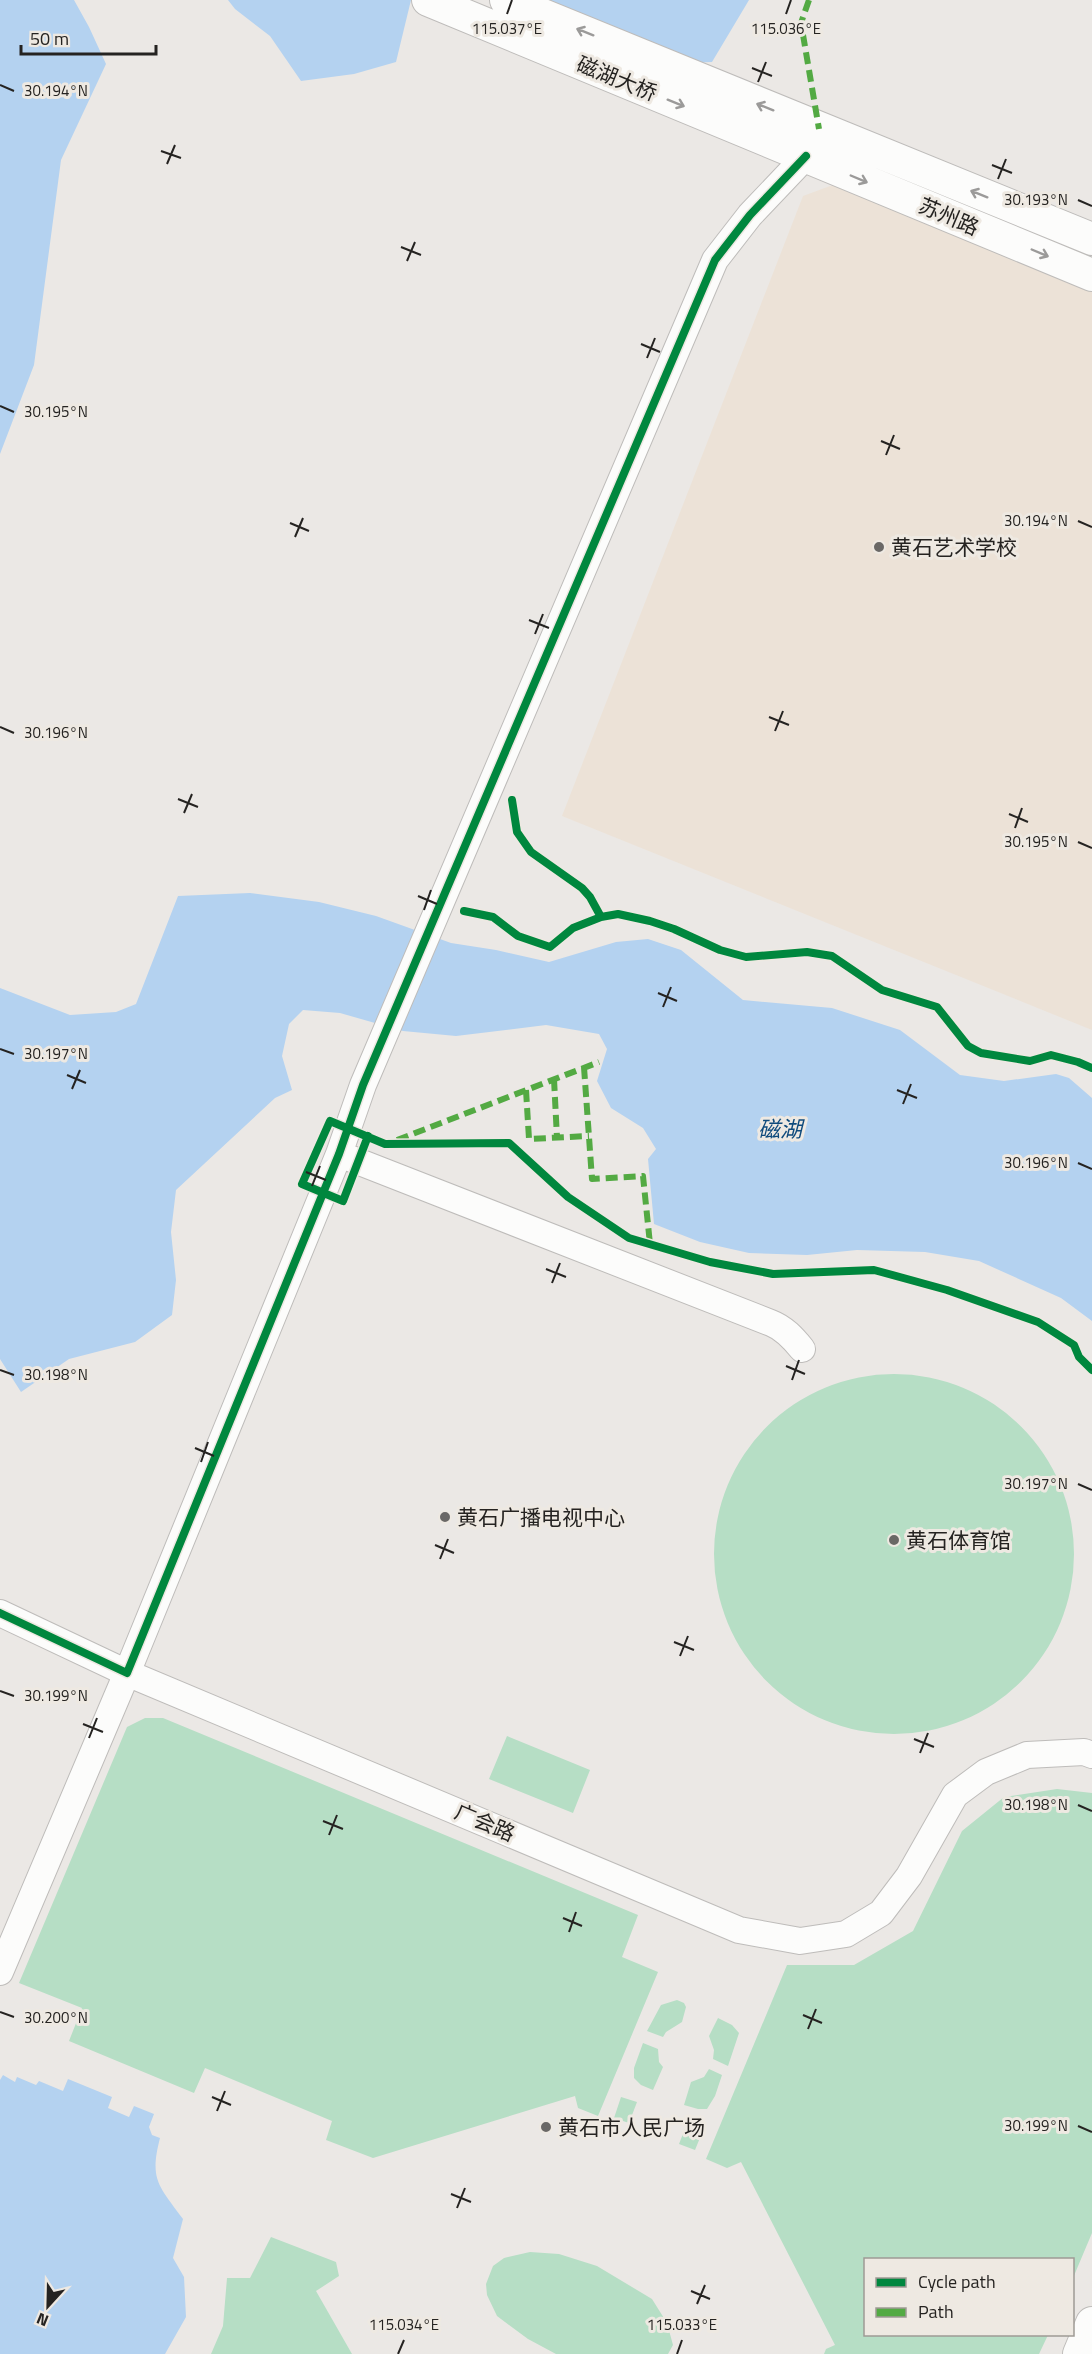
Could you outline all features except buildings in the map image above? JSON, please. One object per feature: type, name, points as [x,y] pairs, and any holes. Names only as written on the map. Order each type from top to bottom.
[{"type":"main road","name":"磁湖大桥","points":[[428,0],[812,142]]},
{"type":"main road","name":"磁湖大桥","points":[[506,0],[812,142]]},
{"type":"main road","name":"苏州路","points":[[812,142],[1092,239]]},
{"type":"main road","name":"苏州路","points":[[812,142],[1092,275]]},
{"type":"main road","points":[[1079,2354],[1092,2323]]},
{"type":"street","points":[[0,1972],[127,1673],[339,1154],[363,1085],[715,260],[812,142]]},
{"type":"street","points":[[339,1154],[771,1323],[787,1332],[802,1349]]},
{"type":"street","name":"广会路","points":[[0,1613],[127,1673],[739,1930],[800,1941],[846,1934],[881,1912],[909,1876],[955,1795],[986,1772],[1027,1755],[1084,1752],[1092,1755]]},
{"type":"shaded area","name":"黄石艺术学校","points":[[849,179],[1092,279],[1092,1030],[562,816],[803,196]]},
{"type":"green space","name":"黄石体育馆","points":[[894,1374],[929,1378],[963,1388],[994,1404],[1021,1427],[1044,1454],[1060,1485],[1070,1519],[1074,1554],[1070,1589],[1060,1623],[1044,1654],[1021,1681],[994,1704],[963,1720],[929,1730],[894,1734],[859,1730],[825,1720],[794,1704],[767,1681],[744,1654],[728,1623],[718,1589],[714,1554],[718,1519],[728,1485],[744,1454],[767,1427],[794,1404],[825,1388],[859,1378]]},
{"type":"green space","points":[[145,1718],[163,1718],[638,1915],[622,1957],[658,1972],[598,2116],[578,2108],[575,2096],[373,2158],[326,2140],[332,2121],[205,2068],[194,2093],[69,2041],[82,2008],[19,1983],[127,1727]]},
{"type":"green space","points":[[507,1736],[590,1770],[573,1813],[489,1779]]},
{"type":"green space","points":[[1057,1789],[1092,1793],[1092,2233],[1074,2276],[1074,2258],[864,2258],[864,2336],[1048,2336],[1039,2354],[824,2354],[826,2349],[835,2345],[741,2162],[727,2168],[706,2159],[787,1965],[854,1965],[913,1931],[962,1831],[1004,1797]]},
{"type":"green space","points":[[677,2000],[684,2003],[686,2007],[682,2022],[666,2032],[663,2037],[647,2031],[661,2005]]},
{"type":"green space","points":[[718,2018],[732,2025],[739,2033],[728,2066],[713,2059],[714,2050],[709,2036]]},
{"type":"green space","points":[[643,2043],[658,2049],[659,2062],[663,2067],[653,2090],[641,2085],[634,2078],[634,2068]]},
{"type":"green space","points":[[709,2069],[722,2075],[715,2096],[707,2109],[684,2105],[691,2082],[704,2077]]},
{"type":"green space","points":[[621,2097],[637,2102],[629,2123],[614,2118]]},
{"type":"green space","points":[[688,2121],[704,2128],[695,2150],[679,2144]]},
{"type":"green space","points":[[271,2237],[336,2262],[339,2276],[316,2291],[352,2354],[211,2354],[223,2326],[227,2278],[250,2278]]},
{"type":"green space","points":[[530,2252],[559,2254],[597,2266],[652,2299],[667,2323],[673,2345],[668,2354],[556,2354],[528,2339],[497,2316],[487,2295],[486,2284],[493,2266],[504,2258]]},
{"type":"water","points":[[0,0],[74,0],[106,64],[61,160],[34,365],[0,454]]},
{"type":"water","points":[[228,0],[411,0],[396,62],[354,74],[301,81],[270,36],[235,9]]},
{"type":"water","points":[[546,0],[749,0],[712,62],[649,64]]},
{"type":"water","name":"磁湖","points":[[250,893],[319,902],[376,916],[451,943],[549,962],[616,942],[648,939],[681,950],[743,1000],[832,1008],[900,1030],[960,1075],[1004,1081],[1056,1074],[1069,1078],[1092,1098],[1092,1321],[1061,1298],[979,1261],[925,1252],[857,1250],[807,1255],[749,1253],[700,1242],[654,1224],[648,1159],[656,1149],[643,1128],[611,1108],[597,1081],[607,1049],[599,1034],[546,1025],[456,1036],[403,1031],[340,1013],[303,1010],[289,1024],[282,1056],[292,1090],[275,1098],[176,1190],[171,1232],[176,1280],[172,1315],[135,1342],[69,1359],[21,1392],[0,1359],[0,988],[70,1015],[116,1012],[136,1004],[178,896]]},
{"type":"water","points":[[3,2075],[15,2082],[17,2077],[36,2085],[39,2081],[63,2091],[68,2079],[112,2097],[108,2108],[129,2117],[134,2106],[154,2114],[149,2127],[152,2135],[160,2138],[156,2164],[158,2182],[183,2219],[173,2258],[184,2277],[186,2317],[165,2354],[0,2354],[0,2080]]},
{"type":"marked path","points":[[809,0],[801,23],[819,129]]},
{"type":"marked path","points":[[397,1140],[599,1062]]},
{"type":"marked path","points":[[584,1067],[592,1179],[643,1176],[650,1244]]},
{"type":"marked path","points":[[554,1079],[557,1138]]},
{"type":"marked path","points":[[526,1090],[529,1139],[589,1136]]},
{"type":"cycle path","points":[[0,1613],[127,1673],[339,1154],[363,1085],[715,260],[750,215],[806,156]]},
{"type":"cycle path","points":[[512,800],[517,832],[531,852],[582,888],[601,917]]},
{"type":"cycle path","points":[[464,911],[493,917],[518,936],[550,947],[573,928],[601,917],[618,914],[674,929],[720,950],[746,957],[807,952],[832,956],[882,990],[937,1007],[968,1046],[981,1053],[1030,1061],[1051,1055],[1092,1068]]},
{"type":"cycle path","points":[[368,1136],[343,1201],[302,1184],[330,1121],[385,1144],[509,1143],[568,1197],[629,1238],[710,1262],[773,1274],[874,1270],[947,1290],[1038,1322],[1074,1345],[1079,1357],[1092,1370]]},
{"type":"place","name":"黄石艺术学校","points":[[879,547]]},
{"type":"place","name":"黄石广播电视中心","points":[[445,1517]]},
{"type":"place","name":"黄石体育馆","points":[[894,1540]]},
{"type":"place","name":"黄石市人民广场","points":[[546,2127]]}]
